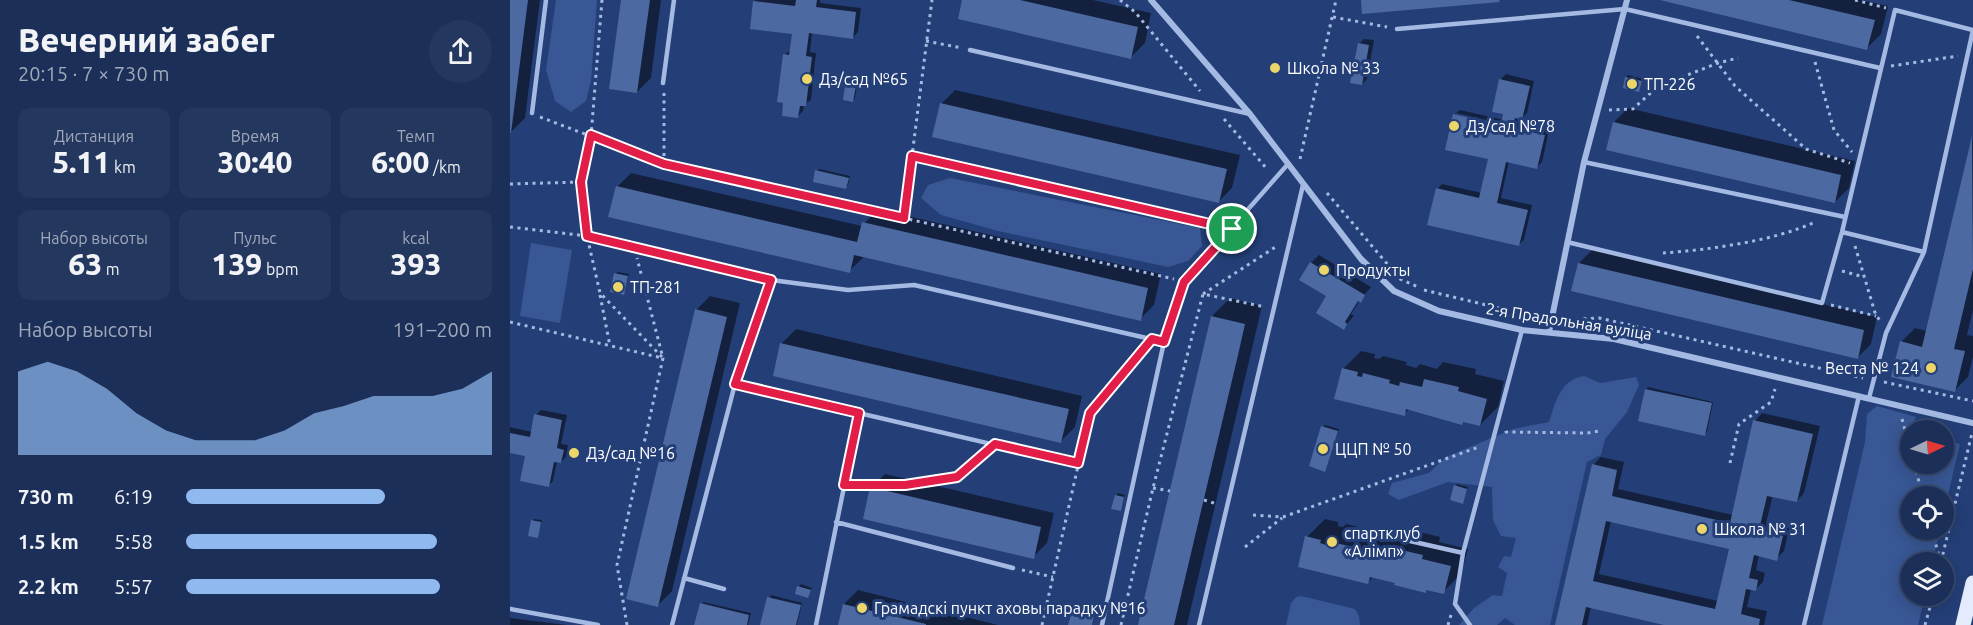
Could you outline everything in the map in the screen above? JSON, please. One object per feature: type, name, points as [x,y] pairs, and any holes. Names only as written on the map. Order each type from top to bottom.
[{"type":"main road","points":[[1963,625],[1973,583]]},
{"type":"street","name":"2-я Прадольная вуліца","points":[[1151,0],[1250,114],[1361,259],[1394,291],[1439,311],[1522,330],[1614,339],[1973,423]]},
{"type":"street","points":[[1549,332],[1584,162],[1627,0]]},
{"type":"lane","points":[[532,113],[546,0]]},
{"type":"lane","points":[[663,83],[674,0]]},
{"type":"lane","points":[[1397,29],[1625,9],[1880,68]]},
{"type":"lane","points":[[1567,242],[1822,303],[1842,232],[1895,10],[1973,30],[1924,252],[1888,328],[1869,398]]},
{"type":"lane","points":[[970,50],[1250,114]]},
{"type":"lane","points":[[1584,162],[1845,216]]},
{"type":"lane","points":[[938,163],[1232,229]]},
{"type":"lane","points":[[1101,625],[1164,342],[1184,282],[1288,164]]},
{"type":"lane","points":[[1199,625],[1304,185]]},
{"type":"lane","points":[[1842,232],[1924,252]]},
{"type":"lane","points":[[634,248],[771,280],[848,290],[914,285],[1164,342]]},
{"type":"lane","points":[[672,625],[735,384],[771,280]]},
{"type":"lane","points":[[1470,625],[1455,604],[1463,553],[1522,330]]},
{"type":"lane","points":[[735,384],[1038,454]]},
{"type":"lane","points":[[1804,625],[1859,396]]},
{"type":"lane","points":[[816,625],[859,413]]},
{"type":"lane","points":[[836,522],[1013,568]]},
{"type":"lane","points":[[1379,534],[1463,553]]},
{"type":"lane","points":[[684,578],[724,589]]},
{"type":"lane","points":[[510,609],[598,625]]},
{"type":"path","points":[[602,0],[591,135],[581,182],[587,236],[610,346]]},
{"type":"path","points":[[904,218],[932,0]]},
{"type":"path","points":[[1120,0],[1135,12],[1267,169]]},
{"type":"path","points":[[1296,156],[1299,161],[1336,0]]},
{"type":"path","points":[[1856,0],[1895,10]]},
{"type":"path","points":[[1333,17],[1397,29]]},
{"type":"path","points":[[1687,24],[1735,86],[1806,149],[1858,163]]},
{"type":"path","points":[[926,41],[970,50]]},
{"type":"path","points":[[1812,52],[1834,130],[1858,163]]},
{"type":"path","points":[[1880,68],[1968,54]]},
{"type":"path","points":[[1598,111],[1633,109],[1657,87],[1718,63],[1738,58]]},
{"type":"path","points":[[663,83],[664,164]]},
{"type":"path","points":[[532,113],[664,164],[1184,282]]},
{"type":"path","points":[[912,156],[938,163]]},
{"type":"path","points":[[510,184],[581,182]]},
{"type":"path","points":[[1323,188],[1400,279],[1423,290],[1551,321],[1599,318],[1938,396],[1973,401]]},
{"type":"path","points":[[1659,253],[1695,251],[1794,232],[1832,214]]},
{"type":"path","points":[[510,227],[587,236],[634,248],[663,358],[617,565],[627,625]]},
{"type":"path","points":[[1852,236],[1876,316],[1888,328]]},
{"type":"path","points":[[1121,625],[1153,488],[1203,294],[1291,237]]},
{"type":"path","points":[[1832,268],[1864,277]]},
{"type":"path","points":[[600,293],[663,358]]},
{"type":"path","points":[[1203,294],[1265,307]]},
{"type":"path","points":[[1822,303],[1876,316]]},
{"type":"path","points":[[510,322],[663,358]]},
{"type":"path","points":[[1042,625],[1090,413],[1152,339]]},
{"type":"path","points":[[1730,463],[1739,424],[1771,402],[1775,389]]},
{"type":"path","points":[[1898,405],[1902,420]]},
{"type":"path","points":[[1509,422],[1506,432],[1587,433],[1599,431]]},
{"type":"path","points":[[1943,552],[1973,430]]},
{"type":"path","points":[[1245,547],[1283,517],[1492,442]]},
{"type":"path","points":[[844,485],[905,485],[957,477],[995,444]]},
{"type":"path","points":[[1038,454],[1078,463]]},
{"type":"path","points":[[1153,488],[1170,491]]},
{"type":"path","points":[[1204,500],[1217,504],[1215,515]]},
{"type":"path","points":[[1253,515],[1283,517]]},
{"type":"path","points":[[1013,568],[1053,577]]},
{"type":"path","points":[[1925,625],[1930,606]]},
{"type":"shaded area","points":[[556,0],[597,0],[591,81],[586,101],[571,112],[555,101],[546,70]]},
{"type":"shaded area","points":[[950,178],[1200,228],[1202,246],[1188,261],[1168,267],[998,231],[941,215],[921,198],[928,185]]},
{"type":"shaded area","points":[[531,243],[572,250],[560,323],[520,316]]},
{"type":"shaded area","points":[[1584,376],[1600,383],[1636,377],[1639,385],[1627,412],[1605,439],[1601,455],[1587,462],[1550,625],[1515,625],[1505,618],[1497,625],[1459,625],[1474,608],[1493,595],[1502,596],[1507,573],[1498,567],[1504,556],[1511,557],[1516,538],[1501,536],[1493,520],[1492,487],[1448,482],[1399,500],[1388,494],[1392,483],[1429,473],[1446,457],[1513,429],[1549,422],[1564,387],[1576,378]]},
{"type":"shaded area","points":[[1877,406],[1916,417],[1915,420],[1900,420],[1900,474],[1953,474],[1950,486],[1900,486],[1900,540],[1938,540],[1934,552],[1900,552],[1900,606],[1923,606],[1918,625],[1822,625],[1865,442],[1867,414]]},
{"type":"shaded area","points":[[1954,442],[1960,444],[1954,470]]},
{"type":"shaded area","points":[[1301,596],[1355,609],[1360,625],[1286,625],[1291,603],[1296,597]]},
{"type":"building","points":[[510,0],[528,0],[511,133],[510,133]]},
{"type":"building","points":[[621,0],[650,0],[637,93],[609,89]]},
{"type":"building","points":[[796,0],[817,0],[816,7],[856,12],[853,39],[809,33],[806,56],[812,57],[806,106],[800,106],[798,118],[782,116],[783,103],[777,102],[783,54],[789,55],[792,34],[750,29],[753,1],[795,6]]},
{"type":"building","points":[[962,0],[1020,0],[1138,27],[1131,59],[958,19]]},
{"type":"building","points":[[1361,0],[1499,0],[1500,2],[1362,14]]},
{"type":"building","points":[[1660,0],[1789,0],[1875,20],[1867,50]]},
{"type":"building","points":[[1358,43],[1369,45],[1362,85],[1350,83]]},
{"type":"building","name":"ТП-226","points":[[1625,77],[1642,81],[1639,92],[1623,88]]},
{"type":"building","points":[[846,79],[857,80],[853,102],[843,100]]},
{"type":"building","points":[[1499,79],[1530,86],[1522,120],[1515,118],[1513,128],[1545,135],[1537,169],[1506,162],[1497,203],[1528,210],[1519,246],[1427,225],[1436,188],[1479,198],[1488,159],[1445,150],[1453,114],[1501,125],[1503,114],[1492,112]]},
{"type":"building","points":[[940,103],[1227,169],[1219,203],[932,137]]},
{"type":"building","points":[[1613,122],[1841,175],[1835,203],[1606,150]]},
{"type":"building","points":[[1972,136],[1973,269],[1954,349],[1965,351],[1955,392],[1891,377],[1900,341],[1922,347]]},
{"type":"building","points":[[815,170],[849,178],[846,189],[813,182]]},
{"type":"building","points":[[616,186],[857,242],[862,222],[1148,288],[1141,321],[854,255],[850,273],[608,217]]},
{"type":"building","points":[[1310,262],[1365,295],[1361,303],[1358,301],[1345,322],[1347,324],[1344,330],[1316,313],[1326,296],[1299,280]]},
{"type":"building","points":[[1578,263],[1864,330],[1858,359],[1571,291]]},
{"type":"building","name":"ТП-281","points":[[614,273],[628,276],[624,295],[610,292]]},
{"type":"building","points":[[695,309],[727,317],[658,607],[626,599]]},
{"type":"building","points":[[1211,316],[1245,324],[1238,355],[1174,625],[1138,625]]},
{"type":"building","points":[[780,343],[1069,409],[1061,443],[773,376]]},
{"type":"building","points":[[1342,368],[1358,372],[1357,376],[1362,377],[1363,373],[1390,380],[1389,383],[1399,386],[1400,382],[1422,387],[1424,379],[1459,387],[1458,391],[1487,399],[1480,426],[1463,422],[1462,425],[1406,409],[1405,416],[1334,399]]},
{"type":"building","points":[[1645,389],[1712,403],[1705,436],[1638,421]]},
{"type":"building","points":[[534,414],[562,420],[557,448],[564,450],[561,463],[554,462],[549,487],[520,481],[525,456],[510,453],[510,433],[530,437]]},
{"type":"building","points":[[1753,420],[1813,434],[1797,502],[1767,496],[1759,530],[1783,536],[1777,561],[1754,555],[1749,578],[1758,580],[1756,591],[1746,589],[1741,614],[1760,619],[1759,625],[1664,625],[1586,607],[1582,625],[1555,625],[1592,464],[1617,470],[1612,496],[1730,523]],"holes":[[[1606,521],[1729,549],[1715,609],[1593,581]]]},
{"type":"building","name":"ЦЦП № 50","points":[[1321,426],[1338,431],[1325,472],[1309,466]]},
{"type":"building","points":[[1454,485],[1467,489],[1463,504],[1450,500]]},
{"type":"building","points":[[870,487],[1041,527],[1034,559],[863,519]]},
{"type":"building","points":[[1115,495],[1124,497],[1121,511],[1111,509]]},
{"type":"building","points":[[531,520],[541,522],[538,538],[528,536]]},
{"type":"building","points":[[1305,536],[1321,540],[1320,543],[1326,545],[1327,541],[1353,547],[1353,551],[1363,553],[1364,549],[1386,555],[1388,547],[1423,555],[1422,559],[1451,566],[1444,594],[1426,590],[1426,593],[1370,577],[1368,584],[1298,567]]},
{"type":"building","points":[[797,586],[811,590],[808,598],[795,594]]},
{"type":"building","points":[[767,597],[801,605],[796,625],[760,625]]},
{"type":"building","points":[[700,603],[749,615],[747,625],[694,625]]},
{"type":"building","points":[[843,604],[926,624],[926,625],[838,625]]},
{"type":"building","points":[[1072,612],[1094,617],[1092,625],[1068,625]]},
{"type":"place","name":"Школа № 33","points":[[1275,68]]},
{"type":"place","name":"Дз/сад №65","points":[[807,79]]},
{"type":"place","name":"ТП-226","points":[[1632,84]]},
{"type":"place","name":"Дз/сад №78","points":[[1454,126]]},
{"type":"place","name":"Продукты","points":[[1324,270]]},
{"type":"place","name":"ТП-281","points":[[618,287]]},
{"type":"place","name":"Веста № 124","points":[[1931,368]]},
{"type":"place","name":"ЦЦП № 50","points":[[1323,449]]},
{"type":"place","name":"Дз/сад №16","points":[[574,453]]},
{"type":"place","name":"Школа № 31","points":[[1702,529]]},
{"type":"place","name":"спартклуб «Алімп»","points":[[1332,542]]},
{"type":"place","name":"Грамадскі пункт аховы парадку №16","points":[[862,608]]},
{"type":"route","points":[[591,135],[664,164],[904,218],[912,156],[1232,229],[1184,282],[1164,342],[1152,339],[1090,413],[1078,463],[995,444],[957,477],[905,485],[844,485],[859,413],[735,384],[771,280],[587,236],[581,182],[591,135]]}]
